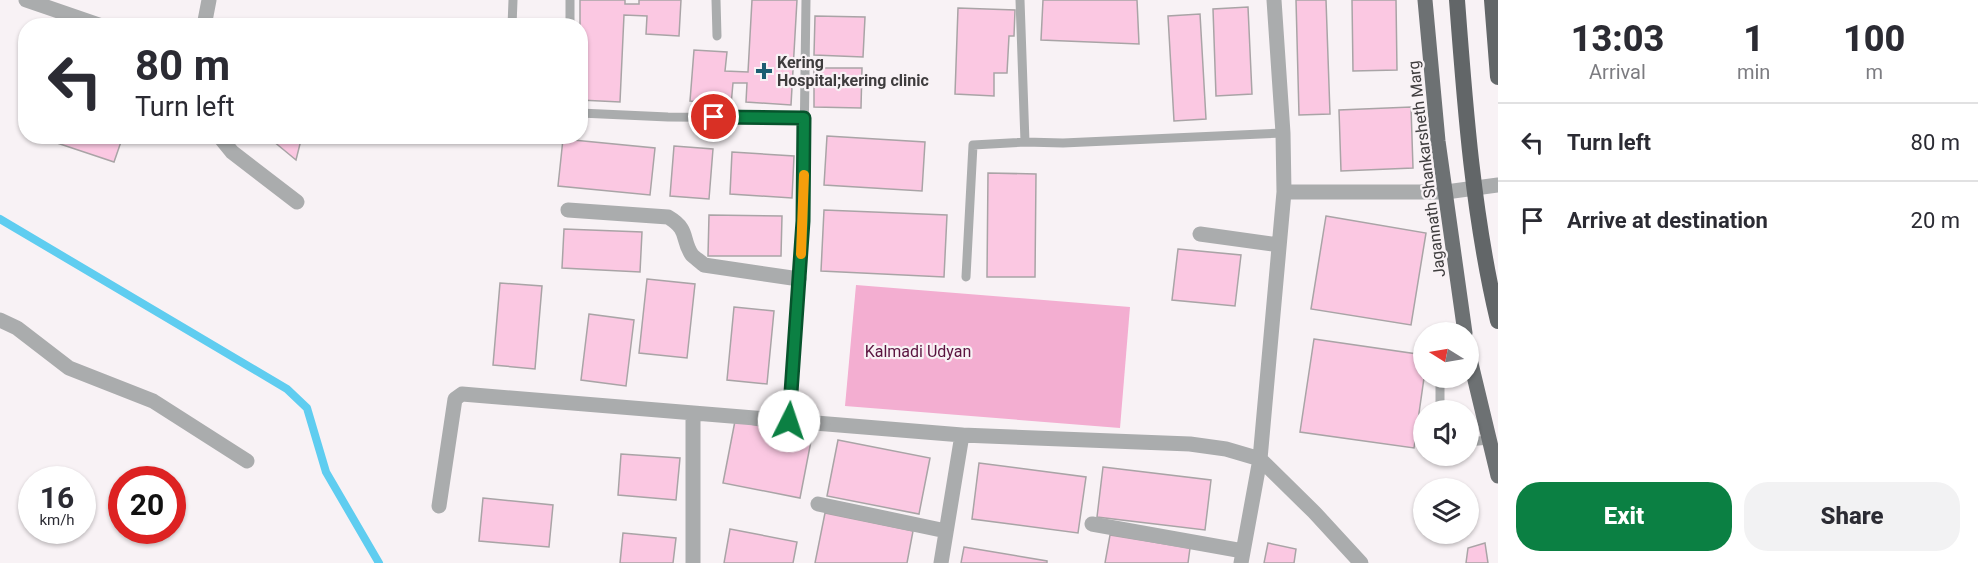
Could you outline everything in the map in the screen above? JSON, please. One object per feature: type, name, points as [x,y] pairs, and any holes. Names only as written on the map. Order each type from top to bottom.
[{"type":"highway","points":[[1457,0],[1477,212],[1498,321]]},
{"type":"highway","points":[[1492,0],[1498,77]]},
{"type":"main road","name":"Jagannath Shankarsheth Marg","points":[[1425,0],[1438,141],[1464,322]]},
{"type":"main road","points":[[1477,388],[1498,476]]},
{"type":"street","points":[[26,0],[79,18]]},
{"type":"street","points":[[206,18],[209,0]]},
{"type":"street","points":[[1092,524],[1242,557],[1260,459],[1284,192],[1283,133],[1274,0]]},
{"type":"street","points":[[226,144],[232,152],[297,202]]},
{"type":"street","points":[[1284,192],[1446,192],[1498,185]]},
{"type":"street","points":[[568,210],[668,217],[677,222],[684,231],[692,254],[704,265],[799,279]]},
{"type":"street","points":[[1200,234],[1280,245]]},
{"type":"street","points":[[0,320],[16,328],[69,368],[153,401],[247,460]]},
{"type":"street","points":[[439,506],[455,399],[462,394],[962,435],[1190,444],[1226,449],[1260,459],[1314,512],[1361,563]]},
{"type":"street","points":[[693,413],[693,563]]},
{"type":"street","points":[[941,563],[962,435]]},
{"type":"street","points":[[818,504],[946,531]]},
{"type":"lane","points":[[512,18],[513,0]]},
{"type":"lane","points":[[570,0],[570,18]]},
{"type":"lane","points":[[716,0],[717,36]]},
{"type":"lane","points":[[789,421],[803,221],[806,0]]},
{"type":"lane","points":[[1020,0],[1024,142]]},
{"type":"lane","points":[[588,113],[668,117],[804,118]]},
{"type":"lane","points":[[966,277],[973,145],[1283,133]]},
{"type":"lane","points":[[1479,441],[1490,440]]},
{"type":"green space","name":"Kalmadi Udyan","points":[[856,285],[1130,307],[1120,428],[845,406]]},
{"type":"building","points":[[580,0],[625,0],[625,4],[639,4],[639,0],[681,0],[679,36],[646,34],[647,16],[624,15],[620,102],[588,100],[588,18],[580,18]]},
{"type":"building","points":[[752,0],[797,0],[791,105],[746,102],[747,83],[733,83],[731,105],[690,101],[694,50],[727,52],[725,71],[748,72]]},
{"type":"building","points":[[1043,0],[1137,0],[1139,44],[1041,40]]},
{"type":"building","points":[[1296,0],[1326,0],[1330,114],[1299,115]]},
{"type":"building","points":[[1352,0],[1396,0],[1397,70],[1353,71]]},
{"type":"building","points":[[1248,7],[1252,94],[1216,96],[1213,9]]},
{"type":"building","points":[[958,8],[1015,10],[1014,36],[1009,36],[1007,73],[994,73],[994,96],[955,94]]},
{"type":"building","points":[[1200,14],[1206,119],[1174,121],[1168,16]]},
{"type":"building","points":[[815,16],[865,17],[863,57],[814,55]]},
{"type":"building","points":[[814,68],[862,68],[861,108],[814,107]]},
{"type":"building","points":[[1411,107],[1413,168],[1341,171],[1339,110]]},
{"type":"building","points":[[827,136],[925,142],[922,191],[824,185]]},
{"type":"building","points":[[588,141],[655,148],[650,195],[558,186],[562,144],[588,144]]},
{"type":"building","points":[[60,144],[120,144],[114,162]]},
{"type":"building","points":[[277,144],[300,144],[296,160]]},
{"type":"building","points":[[674,146],[713,149],[709,199],[670,196]]},
{"type":"building","points":[[732,152],[794,156],[792,198],[730,194]]},
{"type":"building","points":[[988,173],[1036,174],[1035,277],[987,277]]},
{"type":"building","points":[[824,210],[947,215],[944,277],[821,271]]},
{"type":"building","points":[[709,215],[782,216],[781,256],[708,256]]},
{"type":"building","points":[[1326,216],[1426,233],[1411,325],[1311,309]]},
{"type":"building","points":[[564,229],[642,232],[640,272],[562,268]]},
{"type":"building","points":[[1178,249],[1241,255],[1235,306],[1172,300]]},
{"type":"building","points":[[647,279],[695,284],[687,358],[639,353]]},
{"type":"building","points":[[500,283],[542,286],[535,369],[493,365]]},
{"type":"building","points":[[734,307],[774,311],[767,384],[727,380]]},
{"type":"building","points":[[589,314],[634,320],[626,386],[581,380]]},
{"type":"building","points":[[1314,339],[1413,353],[1413,388],[1423,388],[1421,400],[1413,400],[1413,448],[1300,432]]},
{"type":"building","points":[[735,421],[812,436],[800,498],[723,483]]},
{"type":"building","points":[[838,440],[930,458],[919,514],[827,496]]},
{"type":"building","points":[[621,454],[680,458],[676,500],[618,495]]},
{"type":"building","points":[[979,463],[1086,477],[1078,533],[972,519]]},
{"type":"building","points":[[1103,467],[1211,480],[1205,530],[1097,517]]},
{"type":"building","points":[[483,498],[553,505],[549,547],[479,541]]},
{"type":"building","points":[[825,513],[913,531],[907,563],[815,563]]},
{"type":"building","points":[[730,529],[797,542],[793,563],[724,563]]},
{"type":"building","points":[[623,533],[676,538],[673,563],[620,563]]},
{"type":"building","points":[[1110,535],[1190,548],[1188,563],[1105,563]]},
{"type":"building","points":[[1268,543],[1296,549],[1294,563],[1264,563]]},
{"type":"building","points":[[1485,543],[1488,563],[1466,563],[1468,548]]},
{"type":"building","points":[[964,547],[1047,561],[1047,563],[961,563]]},
{"type":"waterway","points":[[0,219],[287,389],[307,408],[326,472],[379,563]]},
{"type":"slow traffic","points":[[801,254],[804,175]]},
{"type":"place","name":"Kering Hospital;kering clinic","points":[[764,71]]},
{"type":"route","points":[[714,117],[804,118],[803,221],[789,421]]}]
